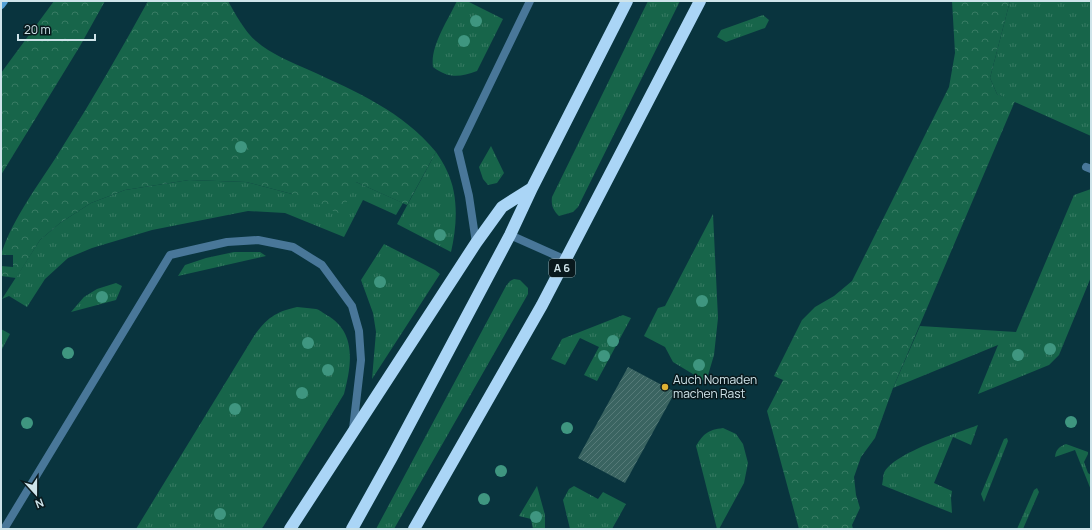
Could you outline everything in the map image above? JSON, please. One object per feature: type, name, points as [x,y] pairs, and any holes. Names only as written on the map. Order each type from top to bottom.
[{"type":"highway","points":[[352,529],[510,235],[532,188],[627,1]]},
{"type":"highway","name":"A 6","points":[[414,529],[523,339],[566,260],[700,1]]},
{"type":"highway","points":[[290,529],[476,243],[502,207],[532,188]]},
{"type":"street","points":[[1,5],[4,1]]},
{"type":"lane","points":[[476,243],[469,196],[458,150],[530,1]]},
{"type":"lane","points":[[510,235],[566,260]]},
{"type":"lane","points":[[4,529],[170,255],[227,242],[258,240],[293,247],[322,265],[352,306],[359,331],[361,360],[352,433]]},
{"type":"green space","points":[[54,1],[105,1],[80,46],[1,175],[1,73]]},
{"type":"green space","points":[[148,1],[228,1],[248,33],[262,46],[281,57],[344,86],[378,104],[409,125],[436,152],[407,205],[356,182],[341,214],[292,194],[246,182],[189,180],[125,190],[91,203],[60,223],[40,240],[16,278],[1,276],[1,266],[13,267],[13,255],[1,255],[6,241],[20,213],[96,92]]},
{"type":"green space","points":[[457,1],[467,1],[503,19],[477,71],[460,76],[444,74],[433,67],[434,50],[440,33]]},
{"type":"green space","points":[[648,1],[680,1],[578,207],[573,212],[559,216],[553,207],[552,197]]},
{"type":"green space","points":[[952,1],[1010,1],[990,78],[997,94],[1015,101],[893,388],[875,438],[861,457],[854,477],[856,495],[860,508],[852,525],[853,529],[799,529],[767,411],[783,380],[774,376],[802,320],[815,307],[834,296],[852,281],[949,87],[955,53]]},
{"type":"green space","points":[[1010,1],[1091,1],[1091,136],[997,94],[990,78]]},
{"type":"green space","points":[[763,15],[769,20],[765,28],[726,42],[717,37],[721,30]]},
{"type":"green space","points":[[491,146],[504,173],[497,183],[488,185],[483,179],[479,167]]},
{"type":"green space","points":[[436,152],[445,166],[454,191],[456,222],[451,252],[397,224]]},
{"type":"green space","points":[[189,180],[246,182],[292,194],[356,182],[403,203],[396,215],[363,200],[344,237],[285,213],[248,211],[152,230],[92,248],[68,258],[45,279],[27,307],[9,296],[2,299],[40,240],[60,223],[91,203],[125,190]]},
{"type":"green space","points":[[1091,189],[1091,277],[1059,355],[1049,365],[978,394],[998,345],[893,388],[920,326],[1016,332],[1074,195]]},
{"type":"green space","points":[[713,214],[718,318],[714,355],[706,382],[673,362],[665,347],[644,336],[658,308],[665,306]]},
{"type":"green space","points":[[384,244],[440,274],[372,379],[376,332],[373,313],[361,280]]},
{"type":"green space","points":[[234,252],[260,252],[266,256],[178,276],[185,265],[206,258]]},
{"type":"green space","points":[[514,279],[520,280],[528,288],[528,294],[394,529],[376,529],[506,286]]},
{"type":"green space","points":[[116,283],[122,286],[116,300],[71,312],[84,297],[97,289]]},
{"type":"green space","points":[[297,307],[318,310],[339,324],[345,333],[348,342],[350,352],[349,373],[344,394],[263,527],[261,529],[136,529],[254,336],[272,317],[283,311]]},
{"type":"green space","points":[[623,315],[631,318],[597,381],[584,375],[599,347],[580,338],[565,365],[551,359],[562,339]]},
{"type":"green space","points":[[1,329],[10,334],[1,351]]},
{"type":"green space","points":[[978,425],[971,445],[953,437],[934,483],[952,491],[952,513],[882,485],[884,473],[900,458],[927,444]]},
{"type":"green space","points":[[723,428],[736,434],[743,444],[748,463],[744,483],[719,529],[717,529],[696,446],[701,438],[707,433]]},
{"type":"green space","points":[[1007,438],[1008,441],[984,502],[981,494],[1004,439]]},
{"type":"green space","points":[[1066,444],[1088,452],[1084,462],[1088,473],[1091,475],[1091,490],[1075,450],[1055,457],[1058,449]]},
{"type":"green space","points":[[537,486],[545,515],[545,529],[533,529],[531,519],[519,516]]},
{"type":"green space","points":[[574,486],[598,499],[603,492],[626,504],[612,529],[570,529],[563,500],[569,489]]},
{"type":"green space","points":[[1037,488],[1039,492],[1023,529],[1017,529],[1034,490]]},
{"type":"building","points":[[628,367],[675,392],[625,483],[578,458]]},
{"type":"place","name":"Auch Nomaden machen Rast","points":[[665,387]]}]
